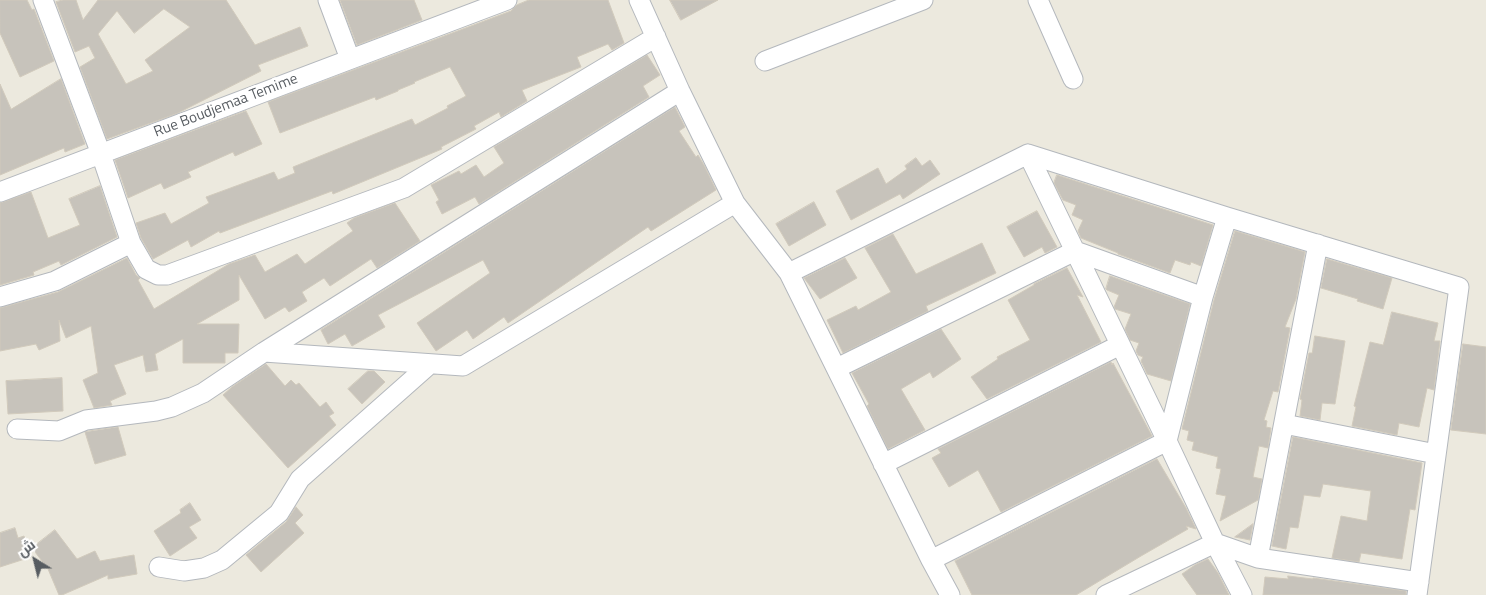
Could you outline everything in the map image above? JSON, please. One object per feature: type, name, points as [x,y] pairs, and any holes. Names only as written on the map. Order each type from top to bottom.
[{"type":"street","points":[[43,0],[101,154],[131,243],[143,265],[150,272],[158,275],[168,275],[404,188],[656,37]]},
{"type":"street","points":[[328,0],[350,59]]},
{"type":"street","name":"Rue Boudjemaa Temime","points":[[0,192],[507,0]]},
{"type":"street","points":[[639,0],[680,91],[735,203],[789,273],[950,595]]},
{"type":"street","points":[[765,61],[923,0]]},
{"type":"street","points":[[1038,0],[1073,78]]},
{"type":"street","points":[[17,429],[58,431],[86,420],[156,411],[172,407],[203,393],[264,352],[680,91]]},
{"type":"street","points":[[789,273],[1028,154],[1227,217],[1459,287],[1418,589],[1258,558],[1215,543],[1106,595]]},
{"type":"street","points":[[1028,154],[1215,543],[1242,595]]},
{"type":"street","points":[[264,352],[463,366],[735,203]]},
{"type":"street","points":[[931,560],[1167,441],[1203,297],[1227,217]]},
{"type":"street","points":[[0,297],[55,281],[131,243]]},
{"type":"street","points":[[1258,558],[1318,244]]},
{"type":"street","points":[[837,368],[1075,251],[1203,297]]},
{"type":"street","points":[[883,464],[1120,345]]},
{"type":"street","points":[[158,567],[184,570],[204,568],[222,560],[279,513],[300,479],[430,364]]},
{"type":"street","points":[[1284,424],[1436,454]]},
{"type":"building","points":[[0,0],[27,0],[32,10],[34,9],[54,61],[20,77],[0,33]]},
{"type":"building","points":[[76,0],[83,20],[98,0],[226,0],[255,45],[300,27],[308,46],[258,65],[261,71],[178,113],[107,139],[80,67],[95,58],[89,46],[75,52],[56,2]],"holes":[[[164,9],[190,27],[145,60],[153,71],[126,84],[98,34],[117,11],[134,33]]]},
{"type":"building","points":[[340,0],[414,0],[422,20],[357,45]]},
{"type":"building","points":[[529,0],[608,0],[624,43],[612,50],[608,44],[577,57],[581,67],[522,90],[527,101],[501,117],[499,112],[474,126],[476,129],[441,147],[442,149],[333,194],[332,191],[220,233],[219,231],[191,247],[188,240],[153,259],[141,238],[136,223],[165,213],[171,224],[209,203],[206,197],[274,172],[278,180],[295,173],[293,167],[412,119],[415,125],[448,108],[447,106],[466,96],[450,67],[376,100],[375,97],[280,133],[268,102],[511,11],[517,5]]},
{"type":"building","points":[[670,0],[718,0],[681,20]]},
{"type":"building","points":[[647,55],[660,75],[643,86],[649,97],[479,204],[475,197],[442,214],[436,202],[439,200],[431,185],[459,171],[461,174],[476,165],[484,177],[504,163],[494,147]]},
{"type":"building","points":[[61,79],[85,144],[65,152],[64,148],[0,175],[0,84],[11,109]]},
{"type":"building","points":[[675,107],[685,127],[679,131],[696,157],[698,155],[716,190],[651,231],[648,227],[508,323],[504,317],[473,339],[467,330],[436,351],[417,323],[490,273],[483,260],[378,315],[385,327],[352,346],[345,334],[328,344],[321,330]]},
{"type":"building","points":[[246,111],[262,144],[235,156],[233,152],[188,172],[191,177],[164,189],[161,183],[128,198],[115,160]]},
{"type":"building","points":[[916,158],[922,166],[930,160],[940,174],[903,199],[900,194],[851,220],[836,191],[878,168],[886,184],[907,169],[905,166]]},
{"type":"building","points":[[1057,175],[1213,225],[1201,266],[1191,262],[1190,265],[1175,260],[1170,273],[1081,238],[1078,231],[1083,220],[1072,215],[1076,205],[1063,200],[1054,183]]},
{"type":"building","points":[[100,186],[117,237],[61,265],[59,261],[33,272],[34,275],[0,285],[0,203],[31,192],[48,238],[80,225],[69,199]]},
{"type":"building","points":[[814,202],[826,225],[789,246],[776,224]]},
{"type":"building","points":[[395,203],[420,241],[377,268],[371,259],[330,286],[324,278],[302,292],[307,301],[289,312],[285,307],[265,319],[239,275],[239,300],[197,324],[239,324],[238,353],[225,353],[225,363],[183,363],[183,339],[155,354],[158,370],[146,372],[143,355],[114,365],[126,394],[110,401],[112,405],[94,408],[83,380],[98,373],[91,326],[66,338],[59,320],[60,341],[39,350],[36,344],[0,351],[0,308],[58,292],[127,258],[136,275],[140,278],[138,280],[154,309],[229,264],[255,255],[265,272],[297,254],[305,264],[353,231],[347,223],[354,218]]},
{"type":"building","points":[[1037,211],[1057,247],[1045,253],[1042,247],[1024,257],[1007,227]]},
{"type":"building","points":[[1235,231],[1305,252],[1296,299],[1285,327],[1290,328],[1278,392],[1273,391],[1264,420],[1267,421],[1266,427],[1271,428],[1268,448],[1259,446],[1253,477],[1262,479],[1258,500],[1220,521],[1226,496],[1216,494],[1221,469],[1216,468],[1218,457],[1192,450],[1194,442],[1187,440],[1189,431],[1182,429],[1214,300]]},
{"type":"building","points":[[893,234],[916,274],[982,243],[996,273],[926,306],[928,311],[843,353],[827,320],[856,306],[858,310],[891,292],[865,248]]},
{"type":"building","points":[[845,258],[857,278],[820,299],[804,278]]},
{"type":"building","points":[[1327,259],[1392,278],[1383,309],[1321,288]]},
{"type":"building","points":[[1067,268],[1083,297],[1077,295],[1101,342],[987,399],[971,377],[998,359],[997,357],[1030,340],[1008,300],[1034,284]]},
{"type":"building","points":[[1110,276],[1190,304],[1171,381],[1147,374],[1141,361],[1143,357],[1138,355],[1136,351],[1139,343],[1130,340],[1125,329],[1131,314],[1115,309],[1114,307],[1119,295],[1106,289]]},
{"type":"building","points":[[1392,312],[1438,323],[1434,341],[1440,341],[1434,390],[1427,388],[1419,427],[1399,423],[1397,435],[1352,426],[1356,407],[1354,406],[1370,342],[1383,345]]},
{"type":"building","points":[[941,329],[961,359],[933,378],[930,372],[901,389],[925,430],[888,449],[867,406],[869,404],[852,373]]},
{"type":"building","points":[[1315,336],[1345,341],[1335,404],[1322,403],[1320,420],[1300,416],[1302,400],[1300,399],[1309,353],[1312,353]]},
{"type":"building","points":[[1463,344],[1486,347],[1486,434],[1451,430]]},
{"type":"building","points":[[1111,362],[1152,436],[1001,512],[978,470],[949,487],[932,458],[941,453],[938,449]]},
{"type":"building","points":[[266,364],[285,386],[291,380],[296,385],[299,383],[320,407],[326,402],[334,413],[329,416],[336,425],[288,468],[223,395]]},
{"type":"building","points":[[368,371],[374,371],[385,382],[362,404],[348,389]]},
{"type":"building","points":[[62,378],[63,411],[8,414],[6,381]]},
{"type":"building","points":[[118,427],[126,455],[95,464],[85,432]]},
{"type":"building","points":[[1293,437],[1422,463],[1415,510],[1410,509],[1402,559],[1361,553],[1359,562],[1332,558],[1341,516],[1367,521],[1371,491],[1323,484],[1320,497],[1304,495],[1298,528],[1290,527],[1286,549],[1272,546]]},
{"type":"building","points":[[1157,459],[1196,529],[1186,526],[1188,529],[1076,595],[972,595],[955,561]]},
{"type":"building","points":[[190,503],[201,520],[189,527],[197,538],[170,556],[154,531],[181,513],[180,510]]},
{"type":"building","points":[[296,507],[303,515],[295,523],[304,533],[261,572],[246,555],[286,522]]},
{"type":"building","points":[[1253,524],[1250,540],[1235,537]]},
{"type":"building","points":[[15,528],[18,538],[24,536],[31,557],[0,567],[0,533]]},
{"type":"building","points":[[55,530],[77,559],[95,551],[100,561],[134,555],[137,574],[108,579],[108,575],[59,595],[48,569],[32,548]]},
{"type":"building","points":[[1208,559],[1218,573],[1229,595],[1197,595],[1182,574]]},
{"type":"building","points":[[1288,576],[1406,591],[1406,595],[1263,595],[1265,577],[1288,579]]}]
